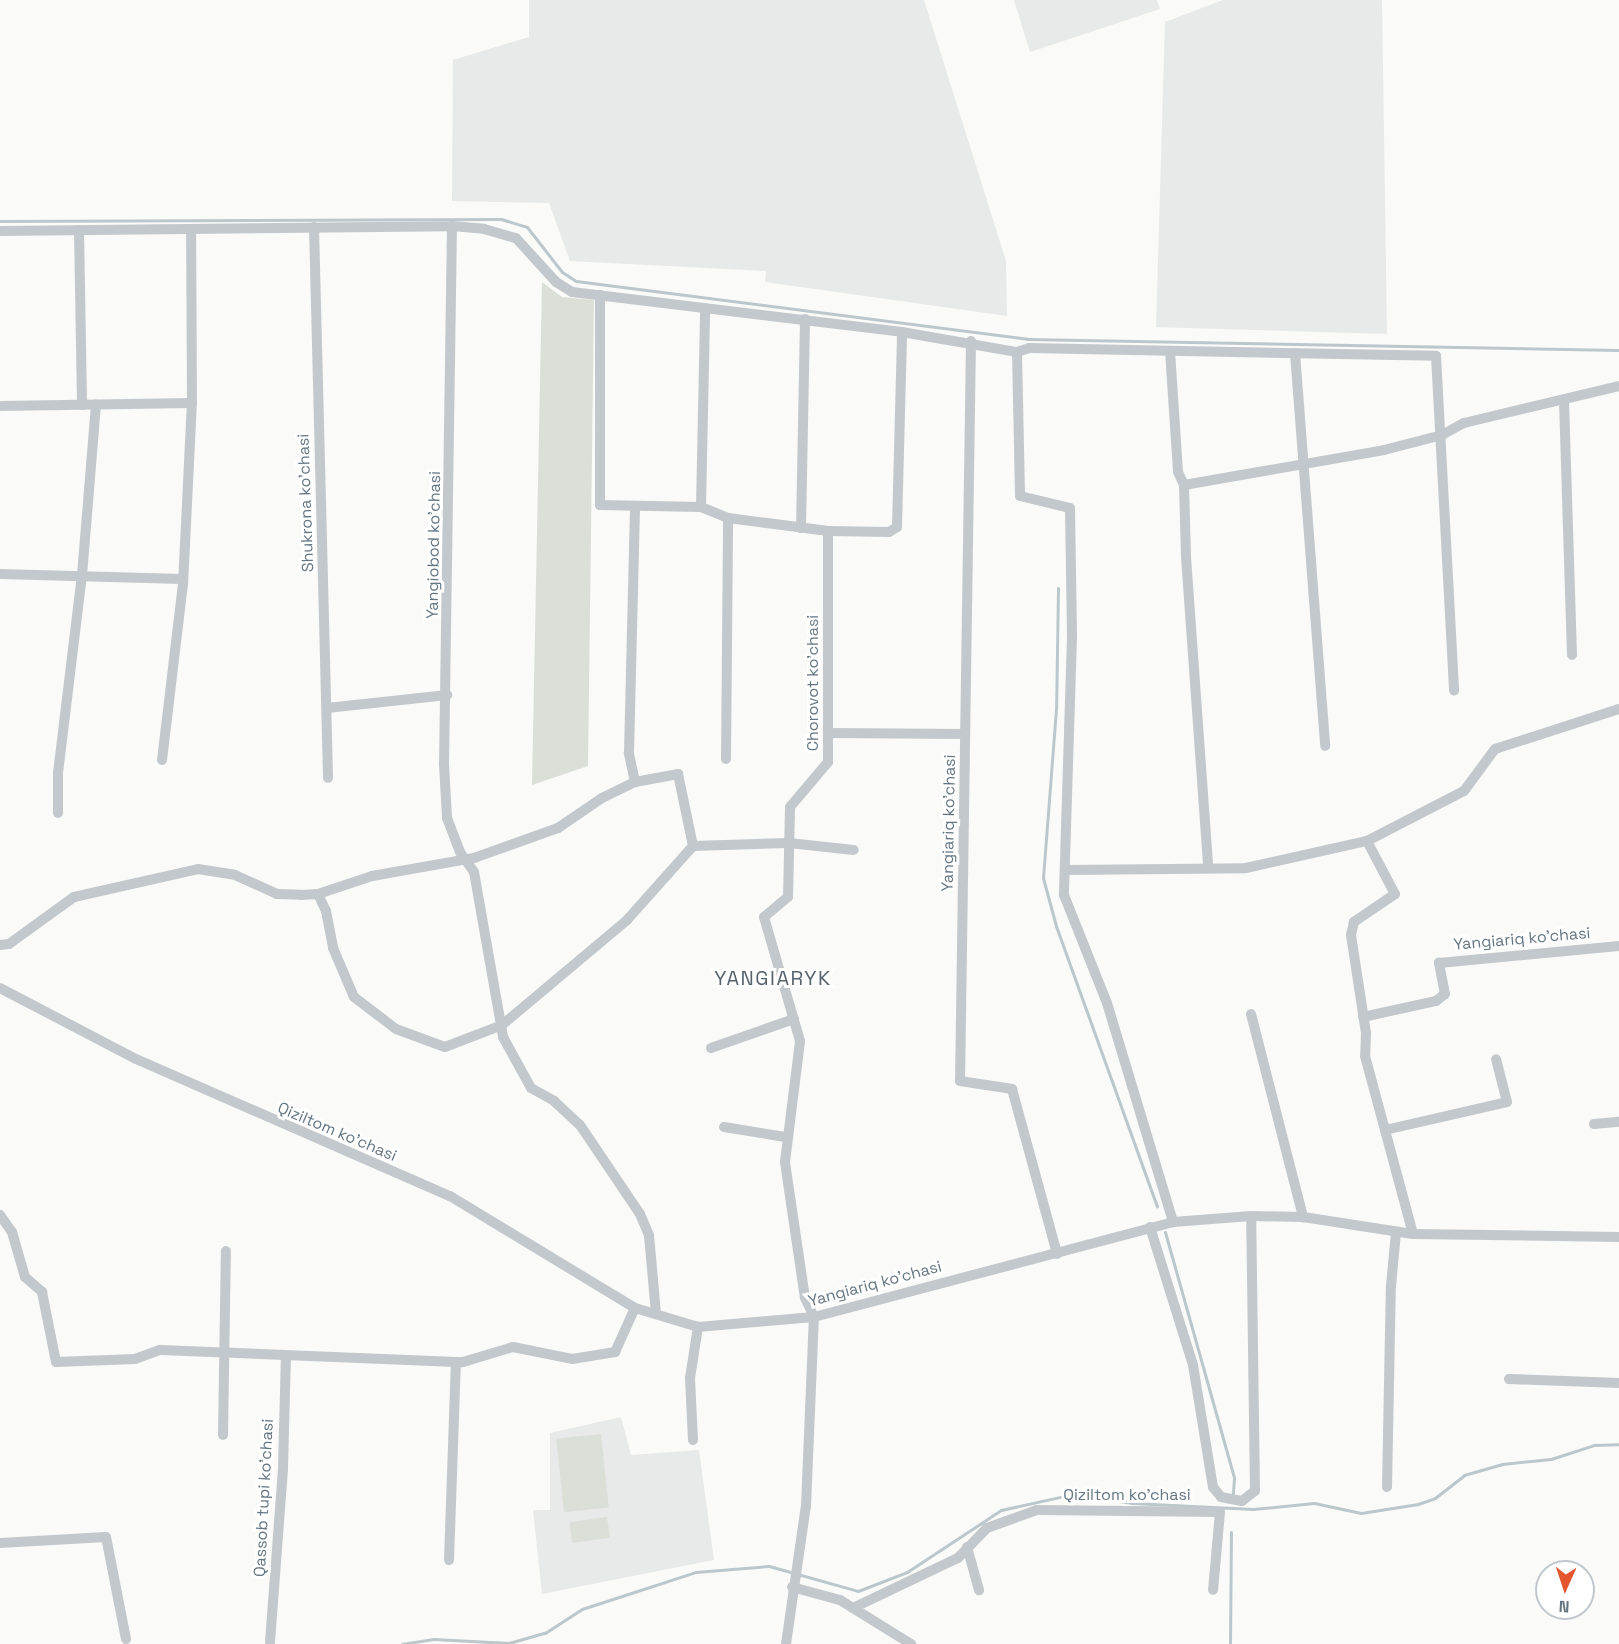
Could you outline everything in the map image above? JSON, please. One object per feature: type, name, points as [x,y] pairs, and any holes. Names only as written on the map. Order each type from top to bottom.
[{"type":"street","points":[[0,231],[191,231],[452,226],[484,229],[516,238],[556,282],[572,292],[902,332],[971,342],[1017,352],[1029,348],[1436,356],[1454,691]]},
{"type":"street","name":"Yangiobod ko'chasi","points":[[452,226],[447,695],[444,764],[447,818],[460,852],[468,859]]},
{"type":"street","name":"Shukrona ko'chasi","points":[[314,227],[327,778]]},
{"type":"street","points":[[79,230],[82,405]]},
{"type":"street","points":[[162,760],[183,579],[192,403],[191,231]]},
{"type":"street","points":[[600,296],[600,505],[701,507],[729,518],[801,528],[889,532],[897,527],[902,332]]},
{"type":"street","points":[[701,507],[705,308]]},
{"type":"street","points":[[801,528],[805,319]]},
{"type":"street","name":"Yangiariq ko'chasi","points":[[971,342],[960,1081],[1012,1089],[1057,1254]]},
{"type":"street","points":[[1170,351],[1178,472],[1184,484],[1186,557],[1208,867]]},
{"type":"street","points":[[1017,352],[1020,496],[1070,508],[1072,637],[1067,870],[1064,895],[1107,1003],[1173,1222],[1251,1216],[1302,1217],[1413,1234],[1619,1237]]},
{"type":"street","points":[[1295,353],[1325,746]]},
{"type":"street","points":[[1184,484],[1442,435],[1464,423],[1564,401],[1619,386]]},
{"type":"street","points":[[1564,401],[1572,655]]},
{"type":"street","points":[[0,406],[192,403]]},
{"type":"street","points":[[58,813],[58,773],[82,575],[96,405]]},
{"type":"street","points":[[635,506],[629,753],[635,782]]},
{"type":"street","points":[[726,759],[729,518]]},
{"type":"street","name":"Chorovot ko'chasi","points":[[794,1019],[764,916],[788,897],[790,807],[828,762],[828,531]]},
{"type":"street","points":[[0,574],[183,579]]},
{"type":"street","points":[[327,708],[447,695]]},
{"type":"street","points":[[1067,870],[1246,868],[1367,841],[1464,791],[1495,749],[1619,709]]},
{"type":"street","points":[[828,733],[965,734]]},
{"type":"street","points":[[0,945],[9,944],[74,897],[198,869],[235,875],[277,894],[318,894],[372,876],[468,859],[558,828],[602,798],[635,782],[678,774],[693,846]]},
{"type":"street","points":[[1367,841],[1395,894],[1353,922],[1351,935],[1363,1017],[1365,1056],[1413,1234]]},
{"type":"street","points":[[318,894],[326,912],[333,948],[354,997],[396,1029],[445,1047],[502,1025],[627,920],[693,846],[789,843],[854,850]]},
{"type":"street","points":[[468,859],[474,872],[503,1037],[531,1088],[554,1101],[580,1125],[640,1214],[649,1235],[656,1314]]},
{"type":"street","name":"Yangiariq ko'chasi","points":[[1363,1017],[1436,1001],[1445,994],[1439,963],[1619,946]]},
{"type":"street","name":"Qiziltom ko'chasi","points":[[0,988],[136,1059],[450,1196],[635,1308],[698,1327]]},
{"type":"street","points":[[1251,1014],[1302,1217]]},
{"type":"street","points":[[711,1048],[794,1019],[800,1041],[800,1063],[785,1137],[785,1162],[803,1287],[814,1317],[806,1506],[799,1561],[792,1587],[786,1644]]},
{"type":"street","points":[[1385,1130],[1507,1102],[1496,1059]]},
{"type":"street","points":[[1594,1124],[1619,1122]]},
{"type":"street","points":[[724,1127],[785,1137]]},
{"type":"street","points":[[0,1215],[12,1232],[25,1277],[42,1292],[56,1362],[135,1359],[160,1350],[456,1362],[513,1347],[572,1359],[615,1352],[635,1308]]},
{"type":"street","points":[[1150,1227],[1193,1365],[1213,1487],[1221,1497],[1242,1500],[1255,1491],[1251,1216]]},
{"type":"street","name":"Yangiariq ko'chasi","points":[[698,1327],[814,1317],[1173,1222]]},
{"type":"street","points":[[1387,1486],[1391,1286],[1396,1232]]},
{"type":"street","points":[[223,1435],[226,1251]]},
{"type":"street","points":[[693,1440],[690,1378],[698,1327]]},
{"type":"street","name":"Qassob tupi ko'chasi","points":[[270,1642],[283,1468],[286,1356]]},
{"type":"street","points":[[449,1560],[456,1362]]},
{"type":"street","points":[[1509,1379],[1619,1383]]},
{"type":"street","name":"Qiziltom ko'chasi","points":[[853,1608],[958,1558],[967,1547],[995,1524],[1037,1510],[1220,1512],[1213,1590]]},
{"type":"street","points":[[0,1544],[106,1537],[126,1639]]},
{"type":"street","points":[[967,1547],[979,1590]]},
{"type":"street","points":[[792,1587],[853,1608],[911,1644]]},
{"type":"shaded area","points":[[529,0],[924,0],[1006,261],[1007,316],[765,282],[766,271],[570,261],[549,203],[452,201],[453,60],[529,37]]},
{"type":"shaded area","points":[[1014,0],[1157,0],[1160,9],[1030,52]]},
{"type":"shaded area","points":[[1223,0],[1382,0],[1387,334],[1156,327],[1165,22]]},
{"type":"shaded area","points":[[542,282],[562,297],[594,300],[588,766],[532,785]]},
{"type":"shaded area","points":[[621,1417],[631,1455],[699,1450],[714,1560],[542,1594],[533,1510],[550,1510],[550,1433]]},
{"type":"shaded area","points":[[601,1434],[609,1508],[564,1512],[556,1439]]},
{"type":"shaded area","points":[[607,1517],[610,1538],[572,1543],[569,1522]]},
{"type":"waterway","points":[[0,221],[501,219],[527,227],[562,272],[576,281],[1027,339],[1619,350]]},
{"type":"waterway","points":[[1058,588],[1056,709],[1043,878],[1056,926],[1157,1206]]},
{"type":"waterway","points":[[1165,1232],[1234,1478],[1233,1494]]},
{"type":"waterway","points":[[402,1644],[434,1639],[509,1643],[545,1633],[582,1609],[696,1572],[769,1566],[858,1591],[907,1572],[1001,1510],[1074,1494],[1132,1503],[1253,1509],[1314,1503],[1361,1513],[1418,1504],[1435,1498],[1464,1475],[1502,1464],[1551,1459],[1594,1445],[1619,1444]]},
{"type":"waterway","points":[[1230,1644],[1231,1532]]},
{"type":"district","name":"YANGIARYK","points":[[773,978]]}]
